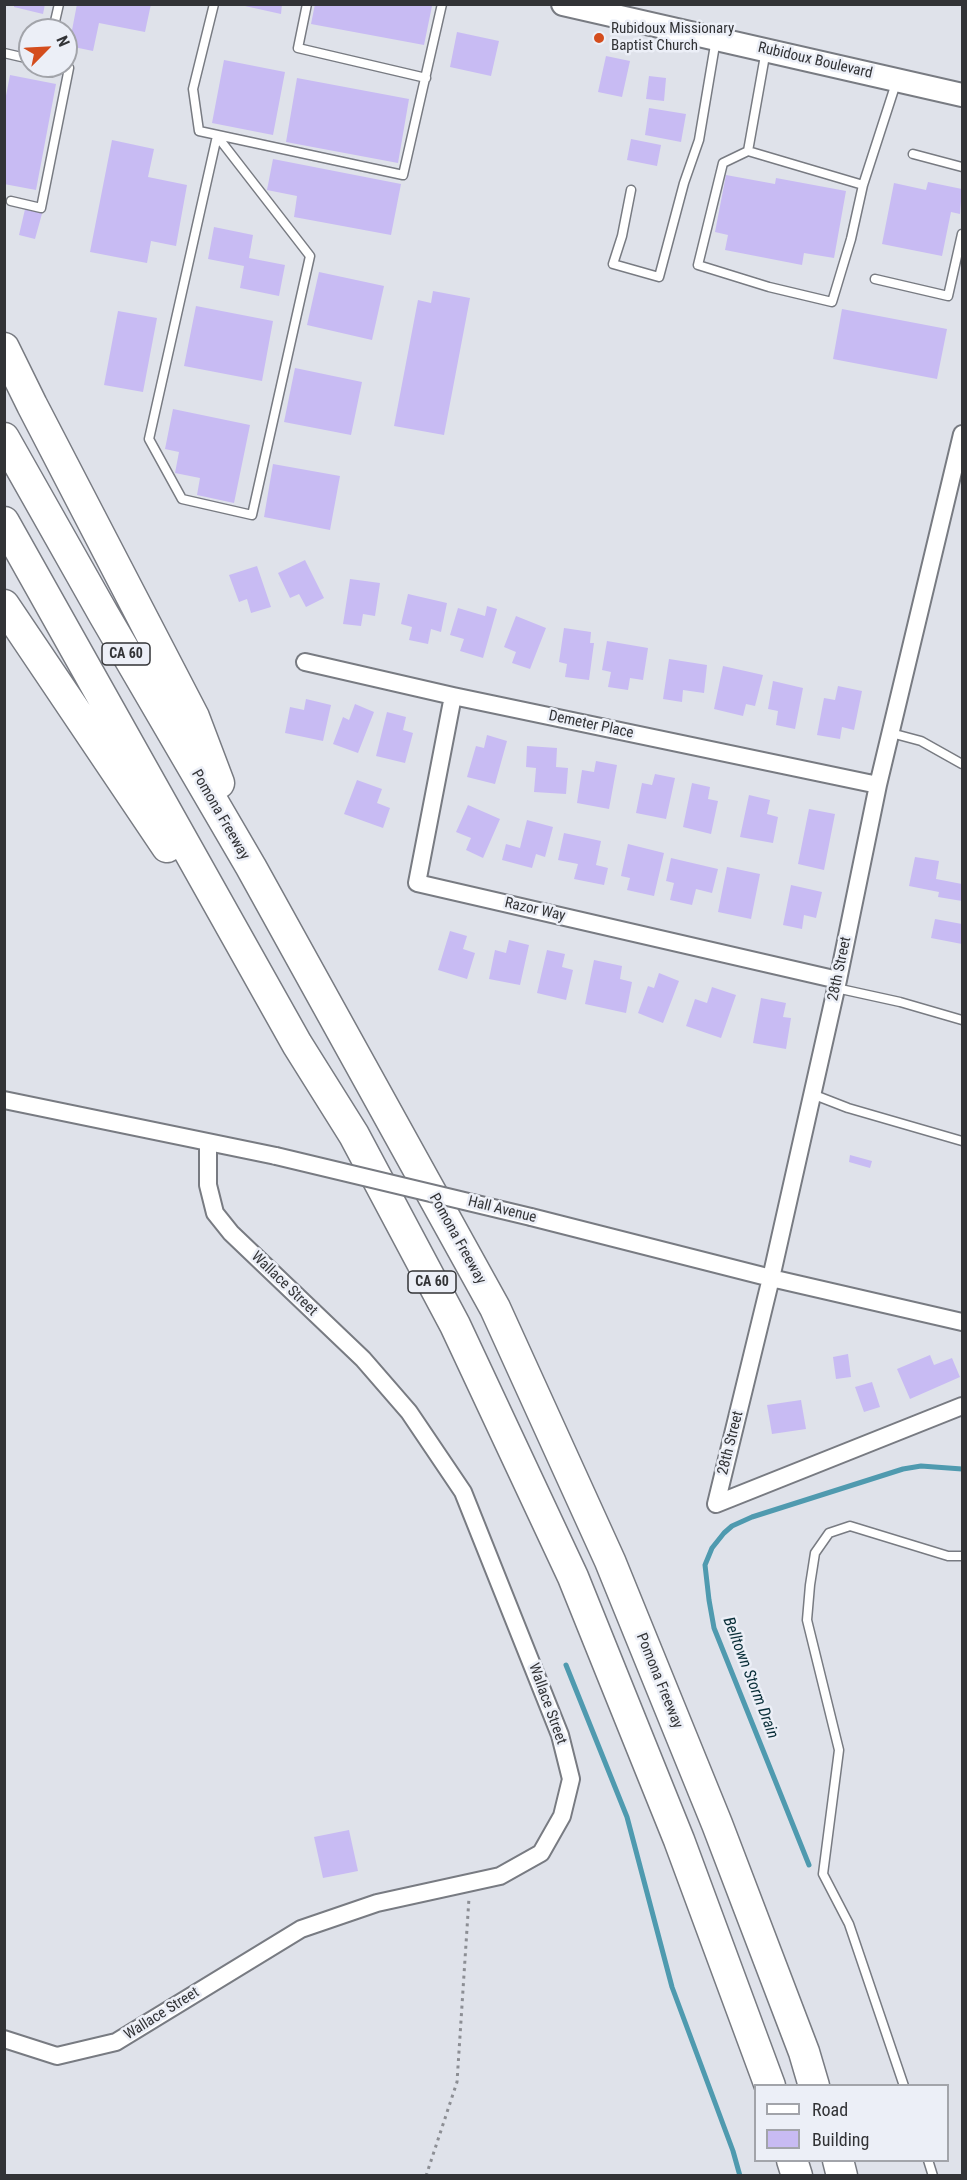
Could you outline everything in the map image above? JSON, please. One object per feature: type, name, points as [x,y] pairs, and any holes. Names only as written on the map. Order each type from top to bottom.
[{"type":"highway","points":[[4,348],[194,717],[251,867]]},
{"type":"highway","name":"Pomona Freeway","points":[[4,438],[251,867],[495,1308],[619,1583],[721,1834],[804,2052],[814,2084]]},
{"type":"highway","name":"CA 60","points":[[4,522],[297,1044],[354,1135],[454,1324],[573,1577],[679,1840],[770,2084]]},
{"type":"highway","points":[[4,605],[297,1044]]},
{"type":"main road","name":"Rubidoux Boulevard","points":[[563,4],[963,95]]},
{"type":"street","name":"28th Street","points":[[963,434],[878,785],[837,984],[771,1278],[716,1504],[963,1406]]},
{"type":"street","name":"Demeter Place","points":[[305,662],[453,696],[878,785]]},
{"type":"street","name":"Razor Way","points":[[453,696],[417,883],[837,984]]},
{"type":"street","name":"Hall Avenue","points":[[4,1100],[276,1156],[771,1278],[963,1322]]},
{"type":"street","name":"Wallace Street","points":[[4,2039],[57,2056],[116,2042],[301,1929],[377,1903],[500,1876],[541,1853],[562,1816],[571,1779],[560,1735],[463,1492],[409,1412],[363,1359],[231,1233],[215,1213],[208,1185],[208,1143]]},
{"type":"lane","points":[[214,4],[193,89],[199,131],[403,175],[442,4]]},
{"type":"lane","points":[[307,4],[298,48],[426,78]]},
{"type":"lane","points":[[631,190],[622,236],[613,264],[659,278],[684,183],[699,140],[716,39]]},
{"type":"lane","points":[[748,151],[765,50]]},
{"type":"lane","points":[[11,201],[41,208],[67,78]]},
{"type":"lane","points":[[864,184],[748,151],[723,163],[698,265],[769,287],[832,302],[851,239],[864,184],[897,80]]},
{"type":"lane","points":[[217,136],[310,256],[252,515],[182,499],[149,440],[217,136]]},
{"type":"lane","points":[[913,154],[963,167]]},
{"type":"lane","points":[[875,279],[948,296],[963,234]]},
{"type":"lane","points":[[891,733],[921,741],[963,764]]},
{"type":"lane","points":[[837,984],[963,1020]]},
{"type":"lane","points":[[812,1094],[848,1108],[963,1142]]},
{"type":"lane","points":[[904,2084],[849,1924],[824,1874],[839,1750],[807,1620],[810,1585],[815,1553],[829,1533],[850,1526],[948,1556],[963,1556]]},
{"type":"path","points":[[426,2175],[457,2082],[470,1883]]},
{"type":"building","points":[[14,4],[45,4],[43,14],[14,7]]},
{"type":"building","points":[[77,4],[151,4],[145,32],[99,23],[93,51],[78,48],[78,18],[74,18]]},
{"type":"building","points":[[236,4],[282,4],[281,14]]},
{"type":"building","points":[[315,4],[432,6],[424,45],[311,24]]},
{"type":"building","points":[[457,32],[499,41],[491,76],[450,67]]},
{"type":"building","points":[[606,56],[630,61],[622,97],[598,92]]},
{"type":"building","points":[[224,60],[285,72],[273,135],[212,123]]},
{"type":"building","points":[[10,75],[56,84],[36,190],[4,184],[4,106]]},
{"type":"building","points":[[649,76],[666,78],[664,101],[646,99]]},
{"type":"building","points":[[297,78],[409,99],[398,163],[286,142]]},
{"type":"building","points":[[649,108],[686,114],[681,142],[645,135]]},
{"type":"building","points":[[631,139],[661,145],[657,166],[627,160]]},
{"type":"building","points":[[112,140],[154,149],[148,177],[187,185],[176,246],[151,241],[147,263],[90,252]]},
{"type":"building","points":[[273,159],[401,184],[391,235],[294,217],[297,196],[267,190]]},
{"type":"building","points":[[726,175],[775,184],[776,178],[846,191],[834,258],[804,253],[802,265],[725,250],[728,235],[715,232]]},
{"type":"building","points":[[928,182],[962,189],[960,214],[951,212],[942,256],[882,244],[894,183],[926,190]]},
{"type":"building","points":[[26,205],[43,210],[35,239],[19,235]]},
{"type":"building","points":[[214,227],[253,235],[249,258],[285,265],[279,296],[240,288],[244,266],[208,259]]},
{"type":"building","points":[[319,272],[384,286],[372,340],[307,325]]},
{"type":"building","points":[[433,291],[470,298],[444,435],[394,426],[418,300],[431,303]]},
{"type":"building","points":[[196,306],[273,321],[262,381],[184,366]]},
{"type":"building","points":[[842,309],[947,329],[937,379],[833,359]]},
{"type":"building","points":[[118,311],[157,318],[143,392],[104,385]]},
{"type":"building","points":[[295,368],[362,382],[351,435],[284,422]]},
{"type":"building","points":[[173,409],[250,425],[234,503],[197,495],[200,478],[175,473],[179,452],[165,449]]},
{"type":"building","points":[[273,464],[340,476],[330,530],[264,517]]},
{"type":"building","points":[[305,560],[324,598],[306,607],[299,594],[290,598],[278,573]]},
{"type":"building","points":[[257,566],[271,607],[251,613],[247,599],[239,602],[229,575]]},
{"type":"building","points":[[350,579],[380,583],[375,616],[363,614],[361,626],[343,624]]},
{"type":"building","points":[[408,594],[447,603],[441,632],[431,629],[428,644],[409,640],[412,627],[401,624]]},
{"type":"building","points":[[487,606],[497,609],[483,658],[460,651],[464,639],[450,635],[458,608],[485,616]]},
{"type":"building","points":[[516,616],[546,628],[530,669],[512,663],[516,652],[504,647]]},
{"type":"building","points":[[564,628],[591,632],[590,643],[594,643],[589,680],[565,677],[567,664],[559,662]]},
{"type":"building","points":[[607,641],[648,648],[643,680],[630,678],[628,690],[608,687],[611,672],[602,670]]},
{"type":"building","points":[[669,659],[707,665],[704,693],[683,690],[682,702],[663,699]]},
{"type":"building","points":[[723,666],[763,675],[755,706],[746,704],[743,716],[714,709]]},
{"type":"building","points":[[773,681],[803,688],[795,729],[776,725],[778,711],[768,709]]},
{"type":"building","points":[[838,686],[862,691],[854,730],[842,727],[840,739],[817,735],[824,698],[835,700]]},
{"type":"building","points":[[306,699],[331,705],[323,741],[285,733],[290,707],[304,710]]},
{"type":"building","points":[[355,704],[374,712],[358,753],[333,744],[343,717],[349,720]]},
{"type":"building","points":[[387,712],[406,717],[403,730],[413,733],[405,763],[376,756]]},
{"type":"building","points":[[487,735],[507,741],[495,784],[467,777],[476,746],[484,748]]},
{"type":"building","points":[[527,746],[557,748],[556,767],[568,768],[566,794],[534,792],[536,768],[526,767]]},
{"type":"building","points":[[596,761],[617,765],[609,809],[577,803],[582,770],[594,772]]},
{"type":"building","points":[[655,774],[675,778],[666,819],[636,813],[642,783],[652,785]]},
{"type":"building","points":[[357,780],[382,789],[377,803],[390,808],[383,828],[344,814]]},
{"type":"building","points":[[692,783],[710,787],[708,799],[718,801],[711,834],[683,827]]},
{"type":"building","points":[[749,795],[770,800],[767,814],[778,817],[773,843],[740,837]]},
{"type":"building","points":[[468,805],[500,819],[483,858],[466,850],[471,838],[456,832]]},
{"type":"building","points":[[809,809],[835,814],[824,870],[798,864]]},
{"type":"building","points":[[527,820],[553,827],[545,857],[536,854],[532,868],[502,860],[506,844],[520,848]]},
{"type":"building","points":[[564,833],[601,841],[596,865],[608,868],[604,885],[574,879],[578,864],[558,860]]},
{"type":"building","points":[[628,844],[664,853],[654,896],[627,890],[630,878],[621,876]]},
{"type":"building","points":[[915,857],[939,861],[936,879],[962,884],[962,901],[938,897],[939,892],[909,886]]},
{"type":"building","points":[[671,858],[718,869],[712,893],[696,889],[692,905],[670,900],[674,883],[666,881]]},
{"type":"building","points":[[727,867],[760,874],[751,919],[718,912]]},
{"type":"building","points":[[791,885],[822,892],[816,918],[804,915],[802,929],[783,925]]},
{"type":"building","points":[[935,919],[962,924],[962,944],[931,938]]},
{"type":"building","points":[[450,931],[467,936],[463,949],[475,953],[467,979],[438,970]]},
{"type":"building","points":[[509,940],[529,945],[520,985],[489,979],[495,950],[506,953]]},
{"type":"building","points":[[547,950],[565,954],[562,967],[573,970],[566,1000],[537,993]]},
{"type":"building","points":[[594,960],[622,966],[620,979],[632,982],[626,1013],[585,1004]]},
{"type":"building","points":[[659,973],[679,981],[663,1023],[638,1013],[648,986],[654,988]]},
{"type":"building","points":[[712,987],[736,995],[721,1038],[686,1026],[695,999],[707,1003]]},
{"type":"building","points":[[761,998],[786,1003],[783,1017],[791,1018],[786,1049],[753,1043]]},
{"type":"building","points":[[850,1155],[872,1161],[870,1168],[849,1162]]},
{"type":"building","points":[[848,1354],[851,1377],[836,1379],[833,1357]]},
{"type":"building","points":[[930,1355],[934,1365],[952,1358],[960,1377],[910,1399],[897,1369]]},
{"type":"building","points":[[872,1382],[880,1407],[864,1412],[855,1387]]},
{"type":"building","points":[[801,1400],[806,1429],[772,1434],[767,1405]]},
{"type":"building","points":[[349,1830],[358,1871],[323,1878],[314,1837]]},
{"type":"waterway","name":"Belltown Storm Drain","points":[[809,1865],[714,1628],[705,1565],[712,1548],[724,1533],[732,1526],[752,1517],[903,1469],[921,1466],[962,1469]]},
{"type":"waterway","points":[[566,1665],[627,1817],[672,1987],[733,2151],[740,2176]]},
{"type":"place","name":"Rubidoux Missionary Baptist Church","points":[[599,38]]}]
